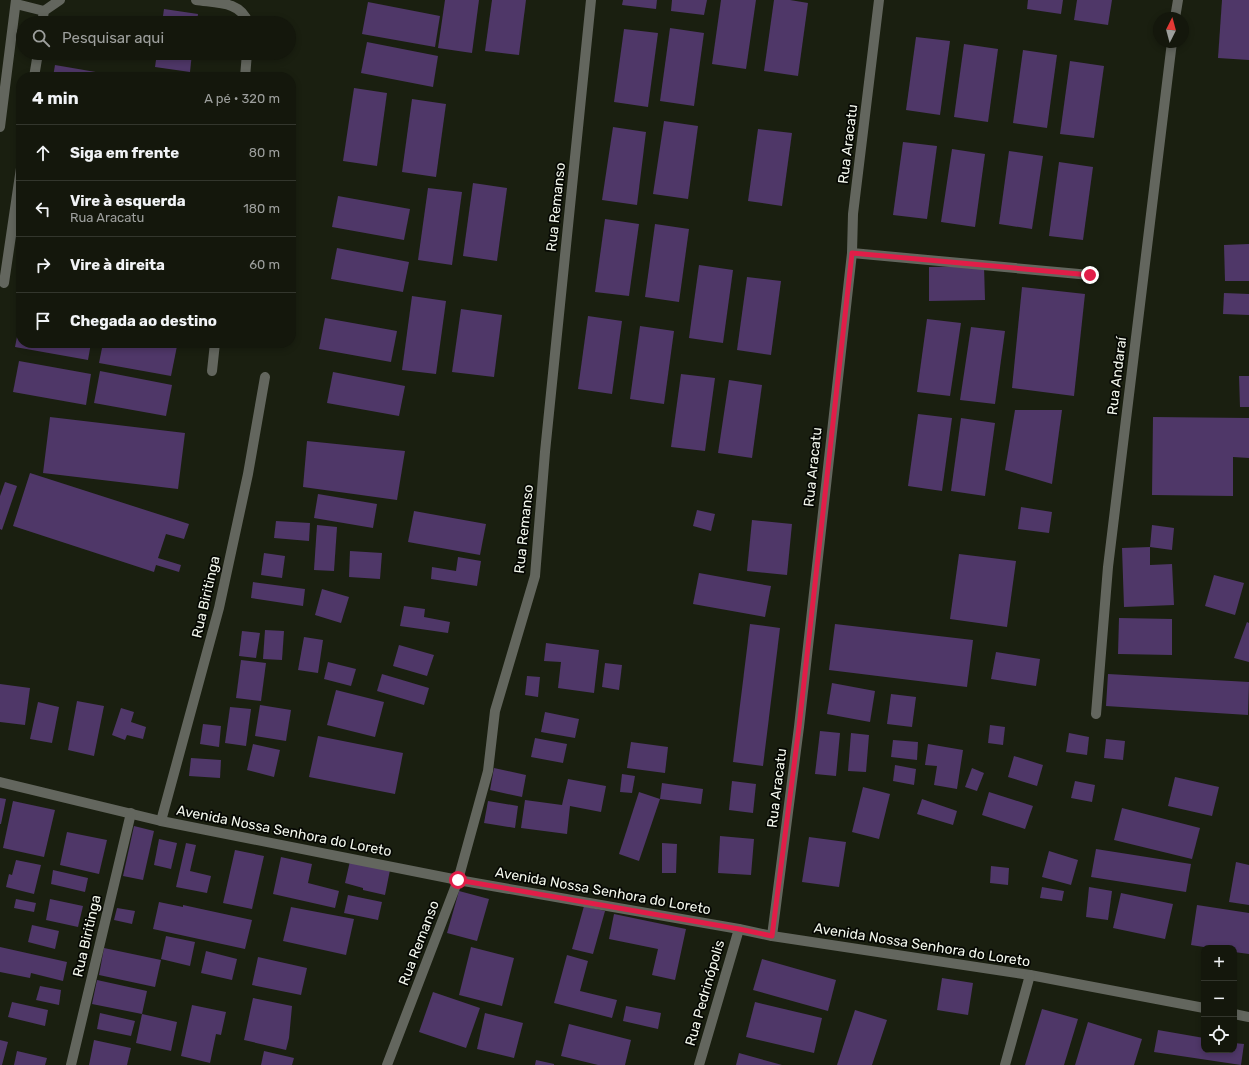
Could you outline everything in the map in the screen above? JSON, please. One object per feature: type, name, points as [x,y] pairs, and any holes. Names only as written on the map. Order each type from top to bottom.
[{"type":"street","points":[[43,16],[44,11],[60,0]]},
{"type":"street","points":[[196,0],[235,7],[245,16]]},
{"type":"street","name":"Rua Remanso","points":[[388,1065],[458,880],[488,771],[495,711],[535,576],[545,452],[591,0]]},
{"type":"street","name":"Rua Aracatu","points":[[772,936],[799,727],[852,253],[853,214],[879,0]]},
{"type":"street","points":[[1176,12],[1178,0]]},
{"type":"street","points":[[0,127],[16,2],[44,11]]},
{"type":"street","name":"Rua Andaraí","points":[[1096,714],[1108,567],[1171,48]]},
{"type":"street","points":[[35,72],[37,60]]},
{"type":"street","points":[[245,72],[246,60]]},
{"type":"street","points":[[4,283],[16,202]]},
{"type":"street","points":[[852,253],[1090,275]]},
{"type":"street","points":[[212,371],[214,348]]},
{"type":"street","name":"Rua Biritinga","points":[[161,821],[219,608],[248,474],[265,377]]},
{"type":"street","name":"Avenida Nossa Senhora do Loreto","points":[[0,782],[161,821],[458,880],[772,936],[1030,975],[1201,1007]]},
{"type":"street","name":"Rua Biritinga","points":[[71,1065],[130,813]]},
{"type":"street","name":"Rua Pedrinópolis","points":[[699,1065],[739,929]]},
{"type":"street","points":[[1005,1065],[1030,975]]},
{"type":"street","points":[[1237,1015],[1249,1017]]},
{"type":"building","points":[[445,0],[479,0],[472,53],[438,48]]},
{"type":"building","points":[[492,0],[526,0],[519,55],[485,51]]},
{"type":"building","points":[[623,0],[657,0],[656,9],[622,5]]},
{"type":"building","points":[[672,0],[707,0],[704,15],[671,11]]},
{"type":"building","points":[[721,0],[756,0],[746,69],[712,64]]},
{"type":"building","points":[[774,0],[790,0],[808,3],[798,76],[764,71]]},
{"type":"building","points":[[1028,0],[1063,0],[1061,14],[1027,9]]},
{"type":"building","points":[[1077,0],[1112,0],[1108,25],[1074,20]]},
{"type":"building","points":[[1222,0],[1249,0],[1249,60],[1218,58]]},
{"type":"building","points":[[368,2],[440,16],[435,47],[362,34]]},
{"type":"building","points":[[164,9],[198,14],[198,16],[163,16]]},
{"type":"building","points":[[670,28],[704,33],[694,106],[660,101]]},
{"type":"building","points":[[624,29],[658,33],[648,107],[614,102]]},
{"type":"building","points":[[916,37],[950,41],[940,115],[906,110]]},
{"type":"building","points":[[367,42],[438,56],[433,87],[361,73]]},
{"type":"building","points":[[964,44],[998,49],[988,122],[954,117]]},
{"type":"building","points":[[1023,50],[1057,55],[1047,128],[1013,123]]},
{"type":"building","points":[[156,60],[191,60],[190,72],[155,67]]},
{"type":"building","points":[[1070,61],[1104,66],[1094,138],[1060,134]]},
{"type":"building","points":[[55,65],[96,72],[54,72]]},
{"type":"building","points":[[354,88],[387,93],[377,166],[343,161]]},
{"type":"building","points":[[412,99],[446,104],[436,177],[402,172]]},
{"type":"building","points":[[664,121],[698,126],[688,199],[653,194]]},
{"type":"building","points":[[613,127],[646,132],[637,205],[602,200]]},
{"type":"building","points":[[758,129],[792,133],[782,206],[748,201]]},
{"type":"building","points":[[903,142],[937,146],[927,219],[893,215]]},
{"type":"building","points":[[952,149],[985,154],[975,227],[941,222]]},
{"type":"building","points":[[1009,151],[1043,156],[1032,229],[999,224]]},
{"type":"building","points":[[1059,162],[1093,167],[1083,240],[1049,236]]},
{"type":"building","points":[[473,183],[507,188],[497,261],[463,256]]},
{"type":"building","points":[[428,188],[462,192],[452,265],[418,260]]},
{"type":"building","points":[[338,196],[410,209],[404,240],[332,227]]},
{"type":"building","points":[[605,219],[639,224],[629,296],[595,292]]},
{"type":"building","points":[[655,224],[689,229],[679,302],[645,297]]},
{"type":"building","points":[[1249,244],[1249,281],[1225,281],[1224,245]]},
{"type":"building","points":[[337,248],[409,262],[403,292],[331,279]]},
{"type":"building","points":[[699,265],[733,270],[723,343],[689,338]]},
{"type":"building","points":[[984,266],[985,300],[929,301],[929,267]]},
{"type":"building","points":[[747,277],[781,281],[771,355],[737,350]]},
{"type":"building","points":[[1022,287],[1085,294],[1074,396],[1012,388]]},
{"type":"building","points":[[1224,293],[1249,294],[1249,315],[1223,314]]},
{"type":"building","points":[[412,296],[446,301],[436,374],[402,370]]},
{"type":"building","points":[[461,309],[502,315],[494,377],[452,372]]},
{"type":"building","points":[[588,316],[622,321],[612,394],[578,389]]},
{"type":"building","points":[[325,318],[397,331],[391,362],[319,349]]},
{"type":"building","points":[[927,319],[961,323],[950,396],[917,392]]},
{"type":"building","points":[[640,326],[674,331],[664,404],[630,399]]},
{"type":"building","points":[[971,327],[1005,331],[995,404],[960,400]]},
{"type":"building","points":[[21,348],[90,348],[88,360]]},
{"type":"building","points":[[102,348],[177,348],[171,376],[99,363]]},
{"type":"building","points":[[19,361],[91,374],[86,405],[13,392]]},
{"type":"building","points":[[100,371],[172,385],[166,416],[94,403]]},
{"type":"building","points":[[333,372],[405,386],[399,416],[327,403]]},
{"type":"building","points":[[681,374],[715,378],[705,451],[671,447]]},
{"type":"building","points":[[1239,376],[1249,376],[1249,407],[1240,407]]},
{"type":"building","points":[[729,380],[762,385],[752,458],[718,453]]},
{"type":"building","points":[[1015,410],[1062,410],[1052,484],[1005,470]]},
{"type":"building","points":[[918,414],[952,418],[942,491],[908,486]]},
{"type":"building","points":[[50,417],[185,433],[178,489],[43,473]]},
{"type":"building","points":[[1153,417],[1249,418],[1249,458],[1233,457],[1233,496],[1152,495]]},
{"type":"building","points":[[961,418],[995,423],[985,496],[951,491]]},
{"type":"building","points":[[307,441],[405,451],[397,500],[303,487]]},
{"type":"building","points":[[30,473],[189,524],[184,539],[166,534],[158,558],[181,565],[179,572],[156,565],[154,572],[13,526]]},
{"type":"building","points":[[5,482],[17,486],[2,530],[0,529],[0,496]]},
{"type":"building","points":[[318,494],[377,504],[373,528],[314,518]]},
{"type":"building","points":[[1021,507],[1052,512],[1049,533],[1018,529]]},
{"type":"building","points":[[697,510],[715,514],[711,531],[693,526]]},
{"type":"building","points":[[414,511],[486,524],[480,555],[408,542]]},
{"type":"building","points":[[752,520],[792,524],[787,575],[747,571]]},
{"type":"building","points":[[276,521],[310,523],[309,541],[274,538]]},
{"type":"building","points":[[317,525],[337,527],[334,571],[314,570]]},
{"type":"building","points":[[1152,525],[1174,528],[1172,550],[1150,547]]},
{"type":"building","points":[[1150,547],[1150,565],[1172,564],[1174,605],[1124,607],[1122,548]]},
{"type":"building","points":[[350,551],[382,553],[380,579],[349,577]]},
{"type":"building","points":[[264,553],[285,556],[282,578],[261,575]]},
{"type":"building","points":[[959,554],[1016,561],[1007,627],[950,619]]},
{"type":"building","points":[[458,557],[481,561],[477,586],[431,579],[432,567],[456,571]]},
{"type":"building","points":[[699,573],[771,586],[765,617],[693,604]]},
{"type":"building","points":[[1214,575],[1244,583],[1235,615],[1205,606]]},
{"type":"building","points":[[253,582],[305,589],[303,606],[251,598]]},
{"type":"building","points":[[322,589],[349,597],[341,623],[315,615]]},
{"type":"building","points":[[404,606],[425,609],[424,617],[450,622],[448,633],[400,626]]},
{"type":"building","points":[[1119,618],[1172,619],[1172,655],[1118,654]]},
{"type":"building","points":[[1247,622],[1249,623],[1249,662],[1234,658]]},
{"type":"building","points":[[750,624],[780,628],[763,766],[733,762]]},
{"type":"building","points":[[835,624],[973,640],[967,687],[829,670]]},
{"type":"building","points":[[265,630],[284,631],[282,660],[263,659]]},
{"type":"building","points":[[242,631],[260,633],[256,658],[239,656]]},
{"type":"building","points":[[304,637],[323,640],[318,673],[298,670]]},
{"type":"building","points":[[546,643],[599,650],[594,693],[558,688],[561,662],[544,661]]},
{"type":"building","points":[[399,645],[434,655],[427,676],[393,666]]},
{"type":"building","points":[[996,652],[1040,659],[1036,686],[991,679]]},
{"type":"building","points":[[241,660],[266,663],[261,701],[236,698]]},
{"type":"building","points":[[328,662],[356,669],[351,686],[324,679]]},
{"type":"building","points":[[605,663],[622,665],[619,690],[602,687]]},
{"type":"building","points":[[382,674],[429,688],[424,705],[377,691]]},
{"type":"building","points":[[1108,674],[1249,682],[1248,715],[1106,706]]},
{"type":"building","points":[[527,676],[540,677],[538,697],[525,695]]},
{"type":"building","points":[[832,683],[875,691],[870,722],[827,714]]},
{"type":"building","points":[[0,684],[30,688],[25,725],[0,722]]},
{"type":"building","points":[[336,690],[384,702],[375,737],[327,725]]},
{"type":"building","points":[[891,694],[916,697],[912,727],[887,724]]},
{"type":"building","points":[[77,701],[104,706],[94,756],[68,750]]},
{"type":"building","points":[[38,702],[59,707],[52,743],[30,739]]},
{"type":"building","points":[[260,705],[291,710],[286,741],[255,736]]},
{"type":"building","points":[[230,707],[251,709],[246,746],[225,743]]},
{"type":"building","points":[[121,708],[134,712],[131,722],[146,727],[143,739],[127,735],[125,740],[112,735]]},
{"type":"building","points":[[545,712],[579,719],[575,738],[541,732]]},
{"type":"building","points":[[203,724],[221,726],[219,747],[200,744]]},
{"type":"building","points":[[990,725],[1005,727],[1003,745],[988,743]]},
{"type":"building","points":[[820,731],[840,733],[836,776],[815,774]]},
{"type":"building","points":[[851,733],[869,735],[866,772],[848,771]]},
{"type":"building","points":[[1069,733],[1089,737],[1087,755],[1066,752]]},
{"type":"building","points":[[318,736],[403,753],[395,794],[309,777]]},
{"type":"building","points":[[535,738],[567,744],[563,763],[531,757]]},
{"type":"building","points":[[1106,739],[1125,741],[1123,760],[1104,758]]},
{"type":"building","points":[[893,740],[918,742],[917,760],[891,757]]},
{"type":"building","points":[[631,742],[668,747],[665,773],[627,768]]},
{"type":"building","points":[[253,744],[280,750],[274,777],[247,770]]},
{"type":"building","points":[[928,744],[963,750],[957,789],[934,785],[937,766],[925,765]]},
{"type":"building","points":[[1014,756],[1043,765],[1037,786],[1008,777]]},
{"type":"building","points":[[191,758],[221,760],[220,778],[189,776]]},
{"type":"building","points":[[895,765],[916,769],[914,785],[893,781]]},
{"type":"building","points":[[494,768],[526,775],[522,797],[490,790]]},
{"type":"building","points":[[972,768],[984,773],[977,791],[965,787]]},
{"type":"building","points":[[622,774],[635,776],[632,793],[620,792]]},
{"type":"building","points":[[1175,777],[1219,787],[1212,816],[1168,806]]},
{"type":"building","points":[[568,779],[606,786],[601,812],[570,806],[567,834],[521,828],[525,800],[562,805]]},
{"type":"building","points":[[732,781],[756,784],[753,813],[729,810]]},
{"type":"building","points":[[1075,781],[1095,785],[1092,802],[1071,798]]},
{"type":"building","points":[[662,783],[703,789],[701,804],[660,799]]},
{"type":"building","points":[[863,787],[890,794],[879,839],[852,832]]},
{"type":"building","points":[[639,792],[660,799],[639,861],[619,854]]},
{"type":"building","points":[[989,792],[1033,806],[1025,829],[982,815]]},
{"type":"building","points":[[0,798],[6,799],[1,824],[0,824]]},
{"type":"building","points":[[922,799],[957,811],[953,825],[917,814]]},
{"type":"building","points":[[13,801],[55,810],[44,857],[3,848]]},
{"type":"building","points":[[488,801],[518,806],[515,828],[484,823]]},
{"type":"building","points":[[1122,808],[1200,828],[1192,859],[1114,840]]},
{"type":"building","points":[[134,826],[154,831],[143,880],[123,876]]},
{"type":"building","points":[[67,832],[107,840],[99,874],[60,865]]},
{"type":"building","points":[[720,836],[754,839],[751,875],[718,873]]},
{"type":"building","points":[[809,837],[846,842],[839,887],[802,882]]},
{"type":"building","points":[[159,839],[177,843],[171,869],[154,865]]},
{"type":"building","points":[[186,843],[196,845],[190,871],[211,876],[207,893],[176,887]]},
{"type":"building","points":[[662,843],[677,844],[676,873],[662,873]]},
{"type":"building","points":[[1096,849],[1191,864],[1186,892],[1091,877]]},
{"type":"building","points":[[235,850],[264,856],[252,909],[223,903]]},
{"type":"building","points":[[1049,851],[1078,860],[1071,885],[1042,877]]},
{"type":"building","points":[[281,857],[312,864],[308,883],[339,891],[335,908],[273,894]]},
{"type":"building","points":[[16,860],[41,865],[34,894],[6,887],[9,874],[12,875]]},
{"type":"building","points":[[350,861],[390,870],[385,895],[363,890],[363,888],[345,883]]},
{"type":"building","points":[[1236,862],[1249,865],[1249,905],[1229,902]]},
{"type":"building","points":[[991,866],[1009,868],[1008,885],[990,883]]},
{"type":"building","points":[[53,870],[88,878],[85,892],[51,884]]},
{"type":"building","points":[[1042,887],[1064,891],[1062,901],[1040,898]]},
{"type":"building","points":[[1089,887],[1112,891],[1108,920],[1086,917]]},
{"type":"building","points":[[459,891],[489,899],[477,941],[447,933]]},
{"type":"building","points":[[1121,893],[1173,904],[1165,939],[1113,928]]},
{"type":"building","points":[[348,895],[382,902],[378,920],[344,913]]},
{"type":"building","points":[[16,899],[36,903],[34,912],[14,908]]},
{"type":"building","points":[[50,899],[83,906],[78,927],[46,920]]},
{"type":"building","points":[[159,902],[183,907],[183,905],[252,920],[245,949],[153,929]]},
{"type":"building","points":[[1197,905],[1249,913],[1249,954],[1237,952],[1237,945],[1201,945],[1201,947],[1191,945]]},
{"type":"building","points":[[584,906],[605,911],[593,954],[572,949]]},
{"type":"building","points":[[291,907],[354,919],[346,955],[283,941]]},
{"type":"building","points":[[117,908],[135,911],[132,924],[114,920]]},
{"type":"building","points":[[614,914],[686,929],[675,980],[652,975],[658,949],[609,939]]},
{"type":"building","points":[[32,925],[59,931],[55,949],[28,942]]},
{"type":"building","points":[[166,936],[195,942],[190,966],[161,959]]},
{"type":"building","points":[[0,947],[67,962],[63,981],[31,973],[30,978],[0,972]]},
{"type":"building","points":[[471,947],[514,958],[502,1006],[459,995]]},
{"type":"building","points":[[104,948],[161,960],[155,987],[99,975]]},
{"type":"building","points":[[206,951],[237,959],[232,980],[201,973]]},
{"type":"building","points":[[567,955],[588,961],[580,991],[617,1000],[612,1018],[554,1003]]},
{"type":"building","points":[[258,957],[307,968],[301,995],[252,985]]},
{"type":"building","points":[[762,959],[836,980],[828,1011],[753,990]]},
{"type":"building","points":[[942,978],[973,983],[968,1015],[937,1010]]},
{"type":"building","points":[[97,980],[147,991],[142,1014],[92,1004]]},
{"type":"building","points":[[40,986],[61,990],[59,1005],[36,1000]]},
{"type":"building","points":[[433,992],[480,1008],[466,1048],[419,1032]]},
{"type":"building","points":[[253,998],[292,1006],[289,1038],[286,1050],[244,1040]]},
{"type":"building","points":[[12,1002],[48,1010],[45,1026],[8,1017]]},
{"type":"building","points":[[755,1002],[822,1018],[814,1053],[746,1037]]},
{"type":"building","points":[[192,1005],[226,1012],[221,1035],[216,1034],[210,1063],[181,1056]]},
{"type":"building","points":[[626,1006],[661,1013],[658,1029],[623,1021]]},
{"type":"building","points":[[1042,1009],[1078,1019],[1064,1065],[1025,1065]]},
{"type":"building","points":[[855,1010],[887,1020],[872,1065],[837,1065]]},
{"type":"building","points":[[100,1013],[135,1021],[131,1036],[97,1029]]},
{"type":"building","points":[[485,1013],[523,1023],[514,1058],[477,1049]]},
{"type":"building","points":[[142,1014],[177,1022],[171,1051],[136,1043]]},
{"type":"building","points":[[1088,1022],[1142,1039],[1134,1065],[1075,1065]]},
{"type":"building","points":[[569,1024],[631,1040],[625,1065],[598,1065],[561,1056]]},
{"type":"building","points":[[1158,1030],[1201,1037],[1201,1053],[1237,1053],[1237,1043],[1244,1044],[1241,1065],[1154,1052]]},
{"type":"building","points":[[0,1040],[8,1042],[2,1065],[0,1065]]},
{"type":"building","points":[[94,1040],[131,1048],[127,1065],[89,1065]]},
{"type":"building","points":[[17,1051],[47,1058],[45,1065],[14,1065]]},
{"type":"building","points":[[264,1051],[294,1058],[292,1065],[261,1065]]},
{"type":"building","points":[[739,1053],[782,1065],[736,1065]]},
{"type":"building","points":[[536,1060],[554,1064],[554,1065],[535,1065]]},
{"type":"route","points":[[458,880],[772,936],[799,727],[852,253],[1090,275]]}]
